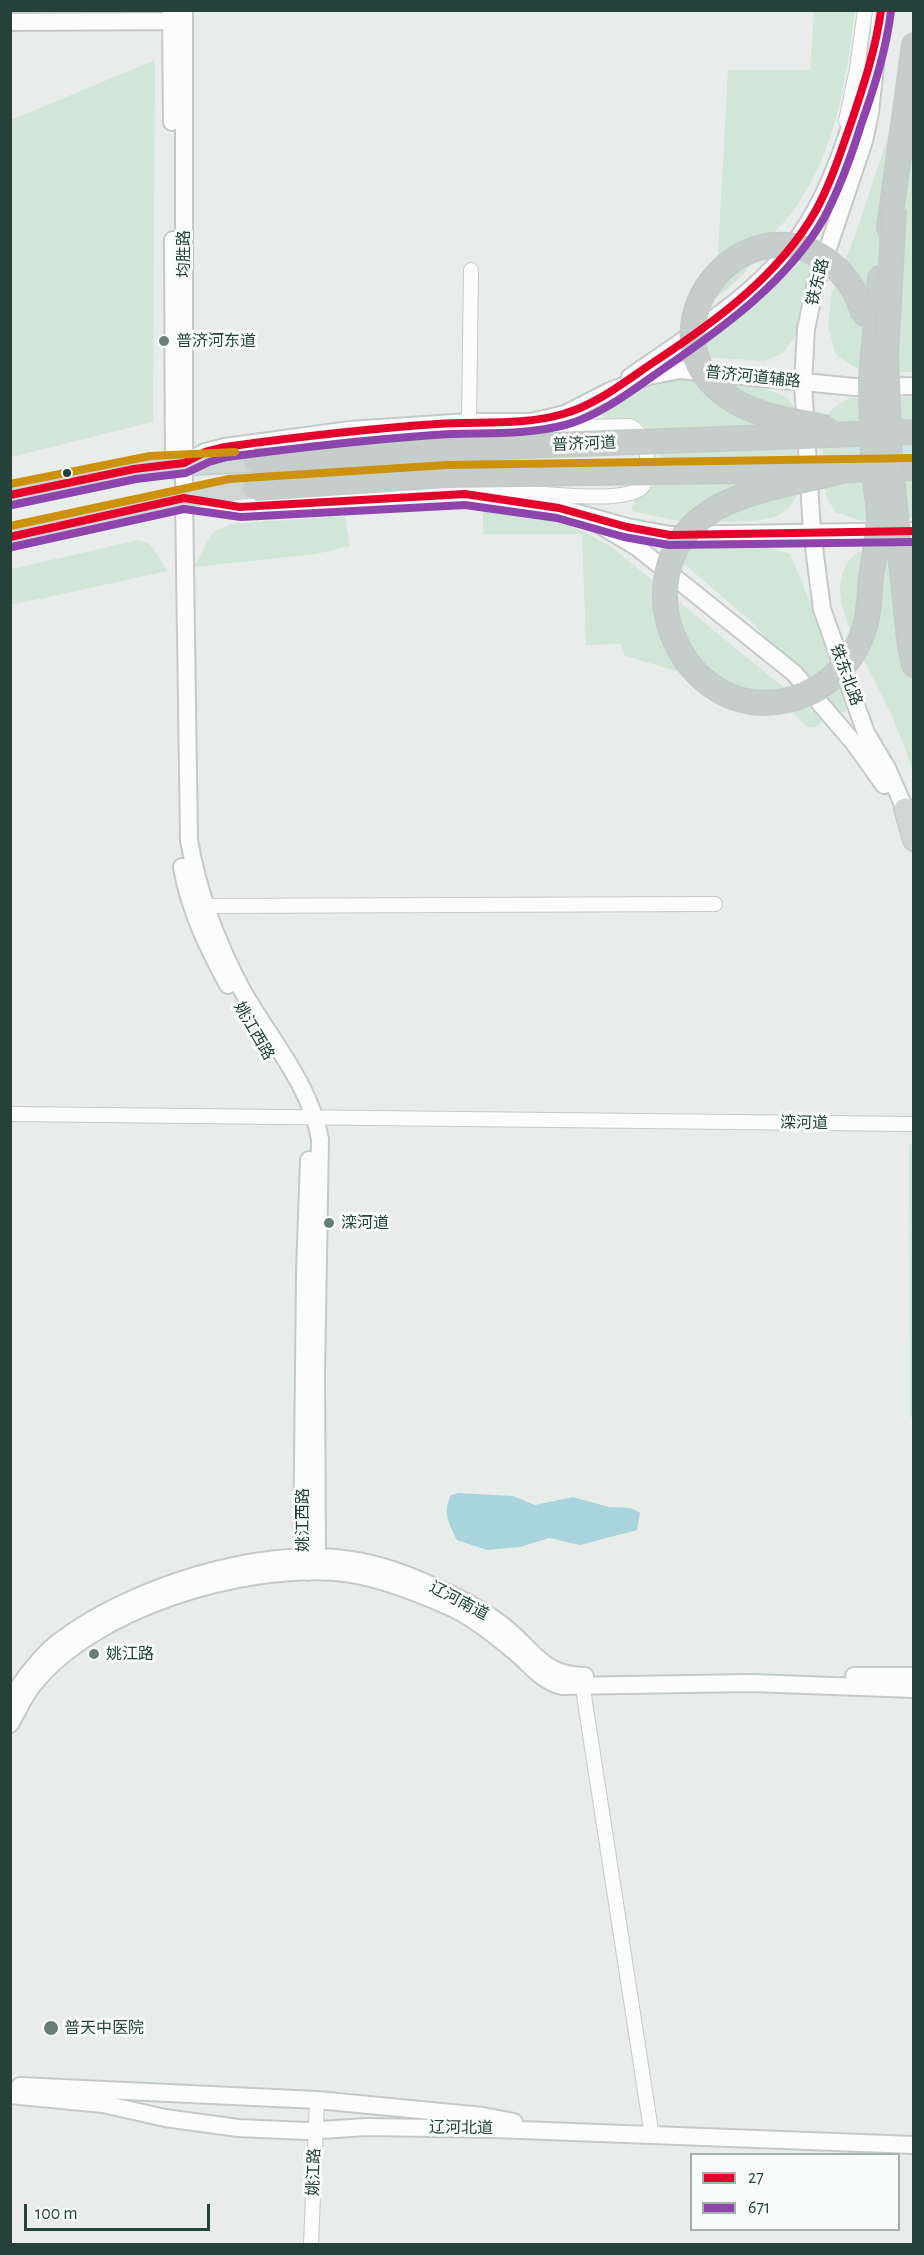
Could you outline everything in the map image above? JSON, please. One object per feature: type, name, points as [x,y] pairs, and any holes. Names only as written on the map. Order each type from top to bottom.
[{"type":"highway","points":[[912,656],[890,459],[886,356],[894,209],[913,46]]},
{"type":"highway","points":[[894,209],[879,282],[871,377],[871,423],[879,516],[893,602],[912,656]]},
{"type":"highway","points":[[855,435],[745,407],[720,390],[700,363],[693,343],[694,318],[703,291],[717,272],[743,253],[763,247],[780,246],[812,252],[844,276],[860,302],[871,377]]},
{"type":"highway","name":"普济河道","points":[[255,461],[524,446],[914,432]]},
{"type":"highway","name":"普济河道","points":[[254,488],[447,475],[914,468]]},
{"type":"highway","points":[[846,470],[738,498],[707,514],[684,536],[671,560],[664,594],[669,628],[690,666],[718,690],[751,702],[786,700],[807,693],[829,680],[853,654],[866,624],[879,516]]},
{"type":"main road","points":[[913,46],[914,40]]},
{"type":"main road","points":[[10,495],[134,469],[179,464],[255,461]]},
{"type":"main road","points":[[10,537],[179,500],[254,488]]},
{"type":"main road","points":[[905,810],[913,835]]},
{"type":"street","name":"铁东路","points":[[837,165],[857,69],[865,10]]},
{"type":"street","name":"铁东路","points":[[812,532],[803,383],[807,329],[815,287],[864,141],[870,113],[881,10]]},
{"type":"street","points":[[10,22],[177,16]]},
{"type":"street","name":"均胜路","points":[[177,16],[179,500]]},
{"type":"street","name":"铁东路","points":[[610,391],[724,312],[774,266],[808,223],[837,165],[878,39]]},
{"type":"street","points":[[469,422],[471,270]]},
{"type":"street","name":"普济河道辅路","points":[[531,422],[565,414],[610,391],[649,376],[680,370],[855,387],[914,386]]},
{"type":"street","name":"普济河道辅路","points":[[179,464],[204,452],[225,447],[350,429],[469,422],[531,422],[576,427],[610,424],[630,426],[638,430],[647,448],[647,481],[641,488],[619,496],[491,491],[465,495],[240,507],[179,500]]},
{"type":"street","name":"普济河道辅路","points":[[465,495],[535,503],[670,535],[725,536],[914,531]]},
{"type":"street","name":"姚江西路","points":[[179,500],[189,840],[196,882],[242,990],[320,1139],[316,1373],[309,1562]]},
{"type":"street","name":"姚江西路","points":[[179,500],[177,835],[186,887],[217,965],[310,1117]]},
{"type":"street","points":[[577,513],[638,548],[794,673],[878,774],[913,835]]},
{"type":"street","name":"铁东北路","points":[[812,532],[822,609],[866,733],[887,768],[905,810]]},
{"type":"street","points":[[205,906],[715,904]]},
{"type":"street","name":"滦河道","points":[[10,1114],[914,1124]]},
{"type":"street","name":"辽河南道","points":[[22,1682],[110,1625],[186,1591],[309,1562],[336,1572],[378,1580],[453,1608],[487,1629],[542,1678],[562,1686],[581,1681],[914,1676]]},
{"type":"street","points":[[581,1681],[651,2130]]},
{"type":"street","name":"辽河南道","points":[[581,1681],[752,1683],[914,1689]]},
{"type":"street","points":[[10,1700],[22,1682]]},
{"type":"street","points":[[10,1724],[22,1682]]},
{"type":"street","name":"辽河北道","points":[[10,2085],[316,2100],[483,2116],[524,2125],[914,2140]]},
{"type":"street","name":"辽河北道","points":[[10,2095],[103,2104],[165,2118],[238,2128],[311,2131],[366,2127],[494,2129],[914,2145]]},
{"type":"street","name":"姚江路","points":[[303,2244],[311,2131],[316,2100]]},
{"type":"street","name":"姚江路","points":[[311,2131],[311,2244]]},
{"type":"green space","points":[[814,11],[855,11],[843,89],[820,165],[791,214],[742,275],[717,297],[705,295],[718,253],[728,70],[810,70]]},
{"type":"green space","points":[[913,59],[913,372],[863,372],[836,355],[828,326],[831,296],[859,225]]},
{"type":"green space","points":[[155,60],[153,422],[11,457],[11,120]]},
{"type":"green space","points":[[817,246],[795,337],[783,353],[764,361],[677,355],[756,304]]},
{"type":"green space","points":[[689,377],[757,386],[787,397],[797,411],[796,497],[789,508],[778,516],[756,521],[689,523],[631,511],[636,498],[657,481],[662,467],[659,451],[641,423],[628,418],[604,418],[600,411],[646,387]]},
{"type":"green space","points":[[913,397],[913,518],[859,520],[835,512],[826,496],[821,428],[832,409],[849,398]]},
{"type":"green space","points":[[486,510],[522,513],[567,524],[613,548],[815,713],[822,722],[816,727],[806,726],[792,712],[687,674],[625,656],[621,644],[586,645],[582,534],[483,534],[483,513]]},
{"type":"green space","points":[[345,516],[350,546],[316,554],[194,567],[212,533],[231,524]]},
{"type":"green space","points":[[139,540],[150,544],[168,571],[11,605],[11,569]]},
{"type":"green space","points":[[662,545],[771,548],[790,554],[845,685],[846,712],[831,713],[752,622]]},
{"type":"green space","points":[[875,548],[913,548],[913,772],[893,719],[853,638],[843,607],[840,588],[845,567],[854,555]]},
{"type":"green space","points":[[914,1144],[913,1417],[910,1417],[909,1145]]},
{"type":"water","points":[[459,1493],[513,1496],[535,1505],[573,1497],[609,1507],[631,1508],[640,1513],[637,1530],[580,1545],[549,1538],[520,1547],[487,1550],[457,1540],[454,1534],[449,1523],[447,1507],[451,1495]]},
{"type":"transit line","name":"27","points":[[10,495],[134,469],[184,463],[205,452],[225,447],[384,428],[548,418],[576,410],[600,398],[723,313],[765,276],[800,235],[821,201],[840,155],[869,66],[881,10]]},
{"type":"transit line","name":"671","points":[[12,505],[136,479],[186,473],[209,462],[227,457],[408,437],[533,431],[578,421],[604,409],[731,320],[773,283],[809,241],[830,207],[849,161],[879,69],[891,11]]},
{"type":"transit line","points":[[10,484],[150,456],[235,452]]},
{"type":"transit line","points":[[10,526],[229,479],[447,465],[914,458]]},
{"type":"transit line","name":"27","points":[[10,537],[184,498],[240,507],[465,494],[559,508],[627,527],[670,535],[914,531]]},
{"type":"transit line","name":"671","points":[[12,547],[184,509],[241,517],[465,505],[557,518],[624,537],[669,545],[914,542]]},
{"type":"place","name":"普济河东道","points":[[164,341]]},
{"type":"place","name":"滦河道","points":[[329,1223]]},
{"type":"place","name":"姚江路","points":[[94,1654]]},
{"type":"place","name":"普天中医院","points":[[51,2028]]}]
